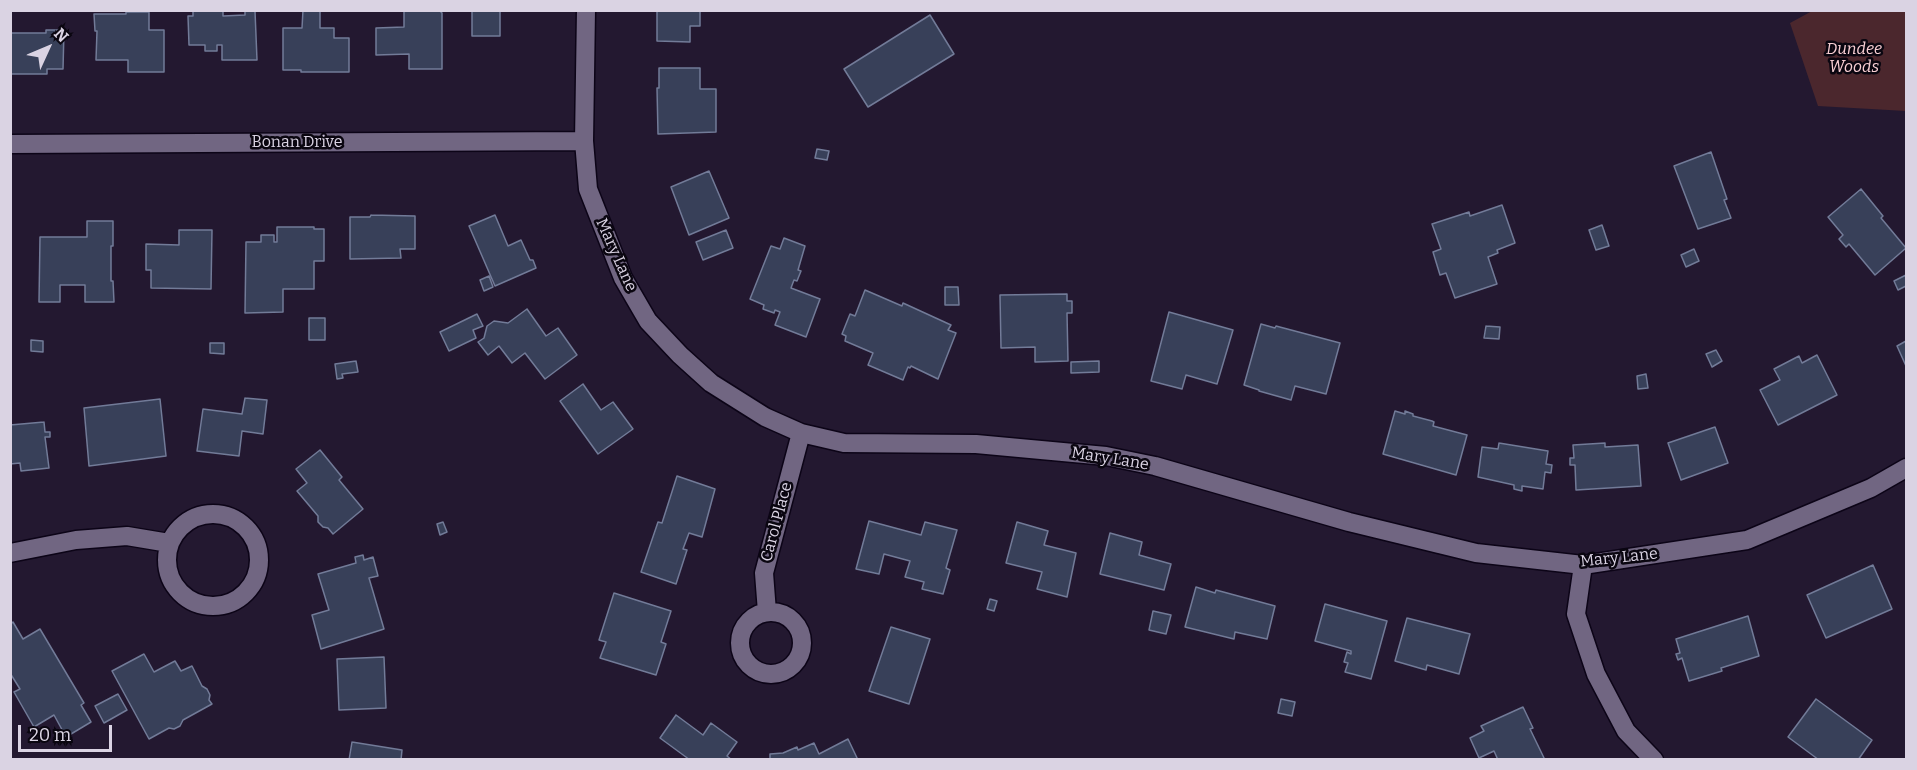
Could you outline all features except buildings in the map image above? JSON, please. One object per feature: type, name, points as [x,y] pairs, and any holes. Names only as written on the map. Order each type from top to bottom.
[{"type":"street","name":"Mary Lane","points":[[586,10],[584,141],[588,189],[623,278],[648,321],[711,383],[765,417],[801,433],[844,442],[976,444],[1106,456],[1155,466],[1349,522],[1476,553],[1583,565],[1747,540],[1871,488],[1906,468]]},
{"type":"street","name":"Bonan Drive","points":[[10,144],[584,141]]},
{"type":"street","name":"Carol Place","points":[[767,612],[764,573],[801,433]]},
{"type":"street","points":[[212,513],[230,516],[245,526],[255,541],[259,559],[256,577],[246,592],[231,602],[213,606],[196,603],[180,593],[170,578],[166,560],[169,543],[179,527],[194,517],[212,513]]},
{"type":"street","points":[[10,553],[76,540],[127,536],[169,543]]},
{"type":"street","points":[[1583,565],[1576,614],[1596,674],[1626,731],[1654,759]]},
{"type":"green space","name":"Dundee Woods","points":[[1814,10],[1906,11],[1906,111],[1818,106],[1790,23]]}]
